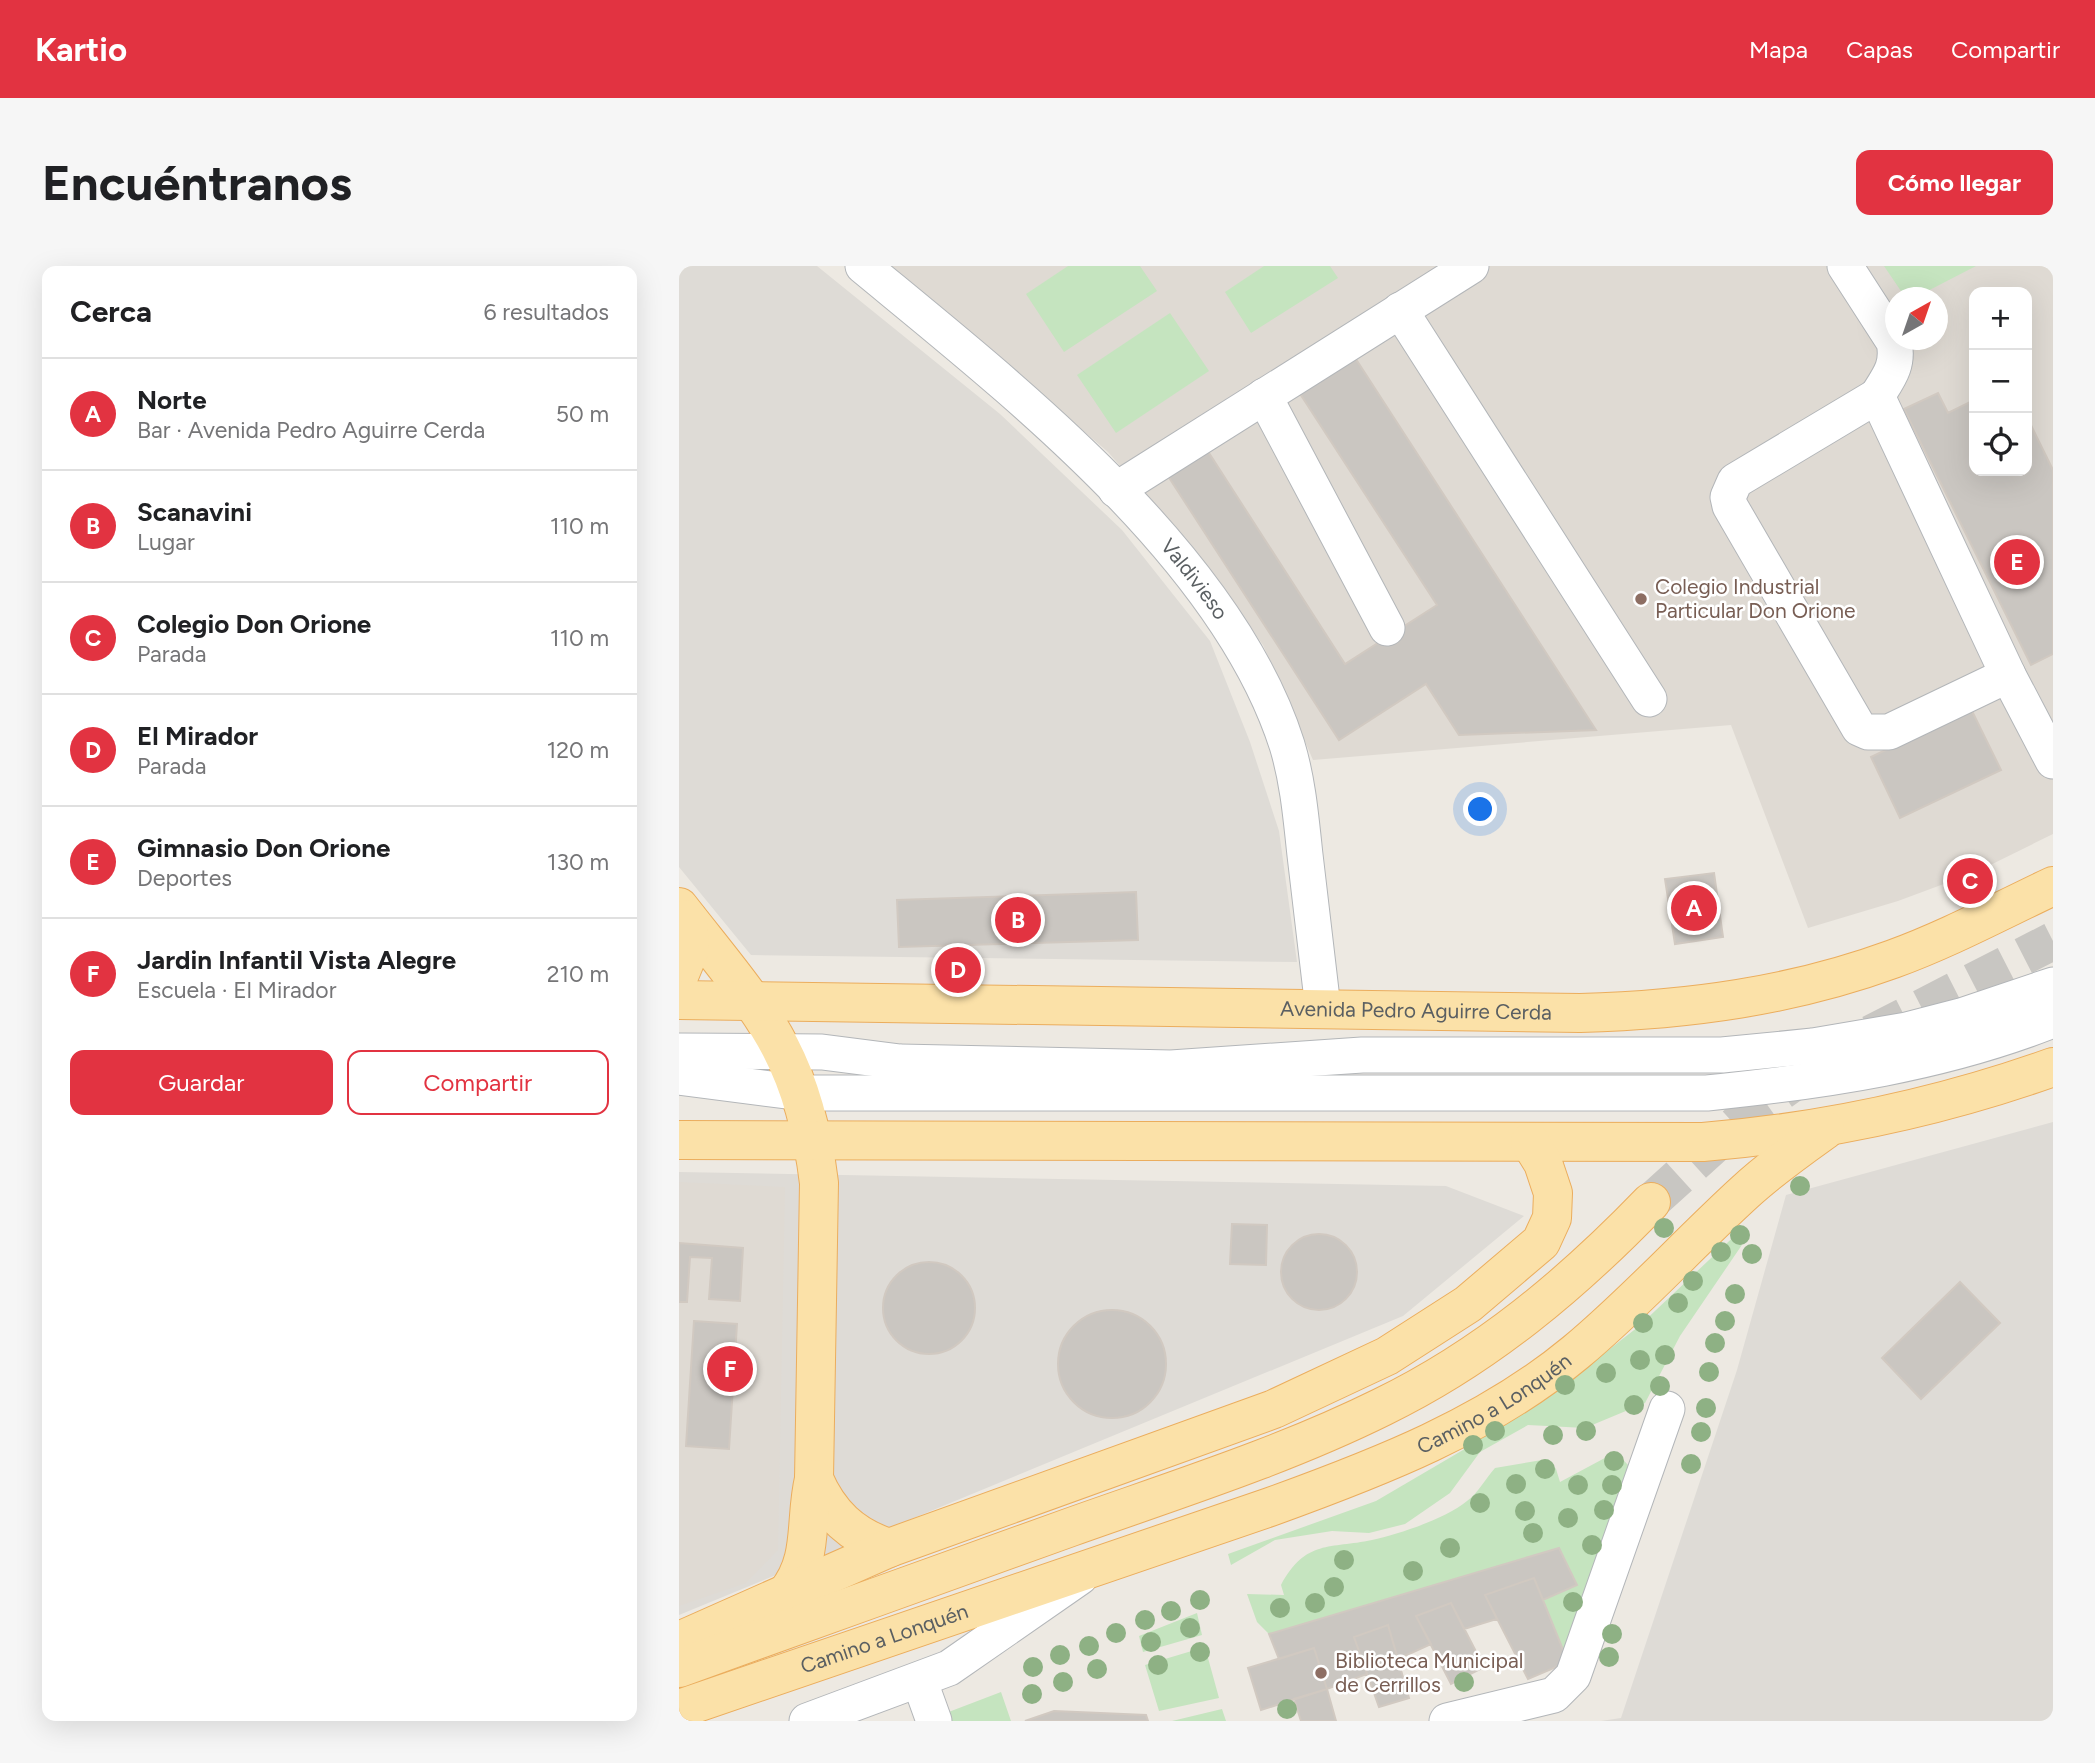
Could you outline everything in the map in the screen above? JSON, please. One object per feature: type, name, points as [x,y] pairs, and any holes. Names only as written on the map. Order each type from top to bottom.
[{"type":"main road","name":"Avenida Pedro Aguirre Cerda","points":[[679,1000],[1580,1013],[1722,1003],[1800,988],[1895,959],[2053,886]]},
{"type":"main road","points":[[679,976],[690,949],[684,913]]},
{"type":"main road","points":[[684,913],[755,1002],[784,1052],[802,1093],[814,1139],[819,1183],[814,1479],[806,1558],[801,1573],[786,1594]]},
{"type":"main road","points":[[679,1140],[1703,1142],[1829,1127],[1930,1107],[1979,1094],[2053,1067]]},
{"type":"main road","name":"Camino a Lonquén","points":[[679,1709],[1090,1570],[1336,1483],[1436,1440],[1507,1401],[1577,1352],[1746,1191],[1829,1127]]},
{"type":"main road","points":[[679,1641],[889,1548],[1274,1409],[1352,1374],[1428,1331],[1506,1274],[1531,1252],[1548,1229],[1552,1218],[1553,1194],[1543,1163],[1530,1142]]},
{"type":"main road","points":[[679,1668],[1273,1453],[1385,1406],[1487,1345],[1535,1310],[1595,1258],[1651,1202]]},
{"type":"main road","points":[[814,1479],[826,1503],[843,1524],[872,1543],[889,1548]]},
{"type":"street","name":"Valdivieso","points":[[863,266],[981,364],[1116,490],[1174,553],[1205,594],[1249,662],[1276,715],[1296,779],[1323,1008]]},
{"type":"street","points":[[1116,490],[1471,266]]},
{"type":"street","points":[[1845,266],[1894,342],[1897,355],[1895,368],[1877,396],[1735,481],[1729,490],[1731,506],[1859,728],[1868,732],[1889,732],[2008,675]]},
{"type":"street","points":[[1400,310],[1649,699]]},
{"type":"street","points":[[1264,396],[1387,628]]},
{"type":"street","points":[[1877,396],[2008,675],[2053,761]]},
{"type":"street","points":[[679,1051],[784,1052],[899,1062],[1171,1068],[1361,1055],[1722,1055],[1813,1046],[1907,1030],[1961,1016],[2053,985]]},
{"type":"street","points":[[679,1077],[802,1093],[1707,1093],[1815,1082],[1874,1071],[1991,1042],[2053,1020]]},
{"type":"street","points":[[1447,1721],[1554,1695],[1573,1676],[1667,1409]]},
{"type":"street","name":"Camino a Lonquén","points":[[807,1721],[870,1711],[969,1657],[1090,1570]]},
{"type":"street","points":[[920,1682],[934,1721]]},
{"type":"shaded area","points":[[679,266],[817,266],[1000,414],[1122,530],[1210,641],[1250,742],[1279,831],[1297,962],[751,955],[679,867]]},
{"type":"shaded area","name":"Colegio Industrial Particular Don Orione","points":[[891,266],[2053,266],[2053,834],[1976,872],[1898,901],[1808,928],[1731,725],[1313,760],[1263,645],[1196,553],[1108,452]]},
{"type":"shaded area","points":[[2053,1122],[2053,1721],[1601,1721],[1621,1718],[1737,1370],[1786,1195]]},
{"type":"shaded area","points":[[679,1172],[1446,1186],[1524,1216],[1403,1316],[679,1615]]},
{"type":"shaded area","points":[[679,1182],[785,1187],[778,1550],[746,1583],[679,1606]]},
{"type":"green space","points":[[1068,266],[1140,266],[1157,291],[1064,352],[1026,294]]},
{"type":"green space","points":[[1264,266],[1330,266],[1338,278],[1251,333],[1225,292]]},
{"type":"green space","points":[[1884,266],[1976,266],[1935,287],[1898,287]]},
{"type":"green space","points":[[1170,313],[1209,371],[1116,433],[1077,375]]},
{"type":"green space","points":[[1744,1227],[1748,1236],[1680,1336],[1645,1403],[1585,1428],[1528,1425],[1480,1452],[1450,1493],[1405,1524],[1369,1533],[1332,1531],[1275,1540],[1231,1565],[1228,1554],[1376,1501],[1549,1396],[1638,1327]]},
{"type":"green space","points":[[1616,1452],[1628,1465],[1568,1662],[1543,1600],[1577,1585],[1559,1548],[1269,1634],[1257,1622],[1247,1594],[1284,1595],[1281,1585],[1290,1570],[1310,1553],[1331,1546],[1383,1537],[1434,1520],[1471,1498],[1495,1468],[1548,1459],[1556,1469],[1560,1482]]},
{"type":"green space","points":[[1197,1613],[1202,1635],[1143,1652],[1139,1636]]},
{"type":"green space","points":[[1205,1647],[1219,1698],[1159,1711],[1145,1665]]},
{"type":"green space","points":[[1001,1692],[1011,1721],[949,1721],[946,1713]]},
{"type":"green space","points":[[1222,1709],[1226,1721],[1172,1721]]},
{"type":"building","points":[[1352,353],[1596,730],[1459,735],[1426,684],[1339,740],[1168,476],[1207,450],[1345,664],[1437,605],[1297,389]]},
{"type":"building","points":[[1938,393],[1948,413],[1969,402],[1969,476],[2032,476],[2032,427],[2053,470],[2053,654],[2031,665],[1904,409]]},
{"type":"building","points":[[1971,709],[2001,770],[1900,818],[1871,757]]},
{"type":"building","points":[[1714,873],[1723,937],[1675,944],[1665,879]]},
{"type":"building","points":[[1136,892],[1138,940],[899,947],[897,900]]},
{"type":"building","points":[[1232,1224],[1267,1225],[1266,1265],[1230,1264]]},
{"type":"building","points":[[1319,1234],[1334,1237],[1346,1245],[1354,1257],[1357,1272],[1354,1287],[1346,1299],[1334,1307],[1319,1310],[1304,1307],[1292,1299],[1284,1287],[1281,1272],[1284,1257],[1292,1245],[1304,1237]]},
{"type":"building","points":[[679,1243],[743,1248],[740,1301],[709,1299],[712,1258],[690,1257],[687,1302],[679,1302]]},
{"type":"building","points":[[929,1262],[946,1266],[961,1276],[971,1291],[975,1308],[971,1325],[961,1340],[946,1350],[929,1354],[912,1350],[897,1340],[887,1325],[883,1308],[887,1291],[897,1276],[912,1266]]},
{"type":"building","points":[[1960,1282],[2000,1323],[1921,1399],[1882,1358]]},
{"type":"building","points":[[1112,1310],[1133,1314],[1150,1326],[1162,1343],[1166,1364],[1162,1385],[1150,1402],[1133,1414],[1112,1418],[1091,1414],[1074,1402],[1062,1385],[1058,1364],[1062,1343],[1074,1326],[1091,1314]]},
{"type":"building","points":[[694,1321],[737,1324],[729,1449],[686,1446]]},
{"type":"building","points":[[1559,1548],[1577,1585],[1543,1600],[1534,1578],[1485,1595],[1497,1619],[1464,1629],[1451,1603],[1416,1616],[1431,1644],[1398,1659],[1388,1625],[1354,1637],[1367,1674],[1327,1689],[1314,1648],[1279,1659],[1269,1634]]},
{"type":"building","points":[[1534,1578],[1568,1662],[1528,1679],[1485,1595]]},
{"type":"building","points":[[1451,1603],[1484,1667],[1451,1684],[1416,1616]]},
{"type":"building","points":[[1388,1625],[1409,1698],[1379,1707],[1354,1637]]},
{"type":"building","points":[[1314,1648],[1327,1689],[1261,1710],[1248,1668]]},
{"type":"building","points":[[1327,1689],[1336,1721],[1301,1721],[1294,1699]]},
{"type":"building","points":[[1054,1711],[1146,1715],[1148,1721],[1025,1721]]},
{"type":"tunnel","points":[[1871,1034],[2053,941]]},
{"type":"tunnel","points":[[1651,1202],[1746,1116],[1805,1074]]},
{"type":"place","name":"Gimnasio Don Orione","points":[[2017,562]]},
{"type":"place","name":"Colegio Industrial Particular Don Orione","points":[[1641,599]]},
{"type":"place","name":"Colegio Don Orione","points":[[1970,881]]},
{"type":"place","name":"Norte","points":[[1694,908]]},
{"type":"place","name":"Scanavini","points":[[1018,920]]},
{"type":"place","name":"El Mirador","points":[[958,970]]},
{"type":"place","name":"Jardin Infantil Vista Alegre","points":[[730,1369]]},
{"type":"place","name":"Biblioteca Municipal de Cerrillos","points":[[1321,1673]]}]
